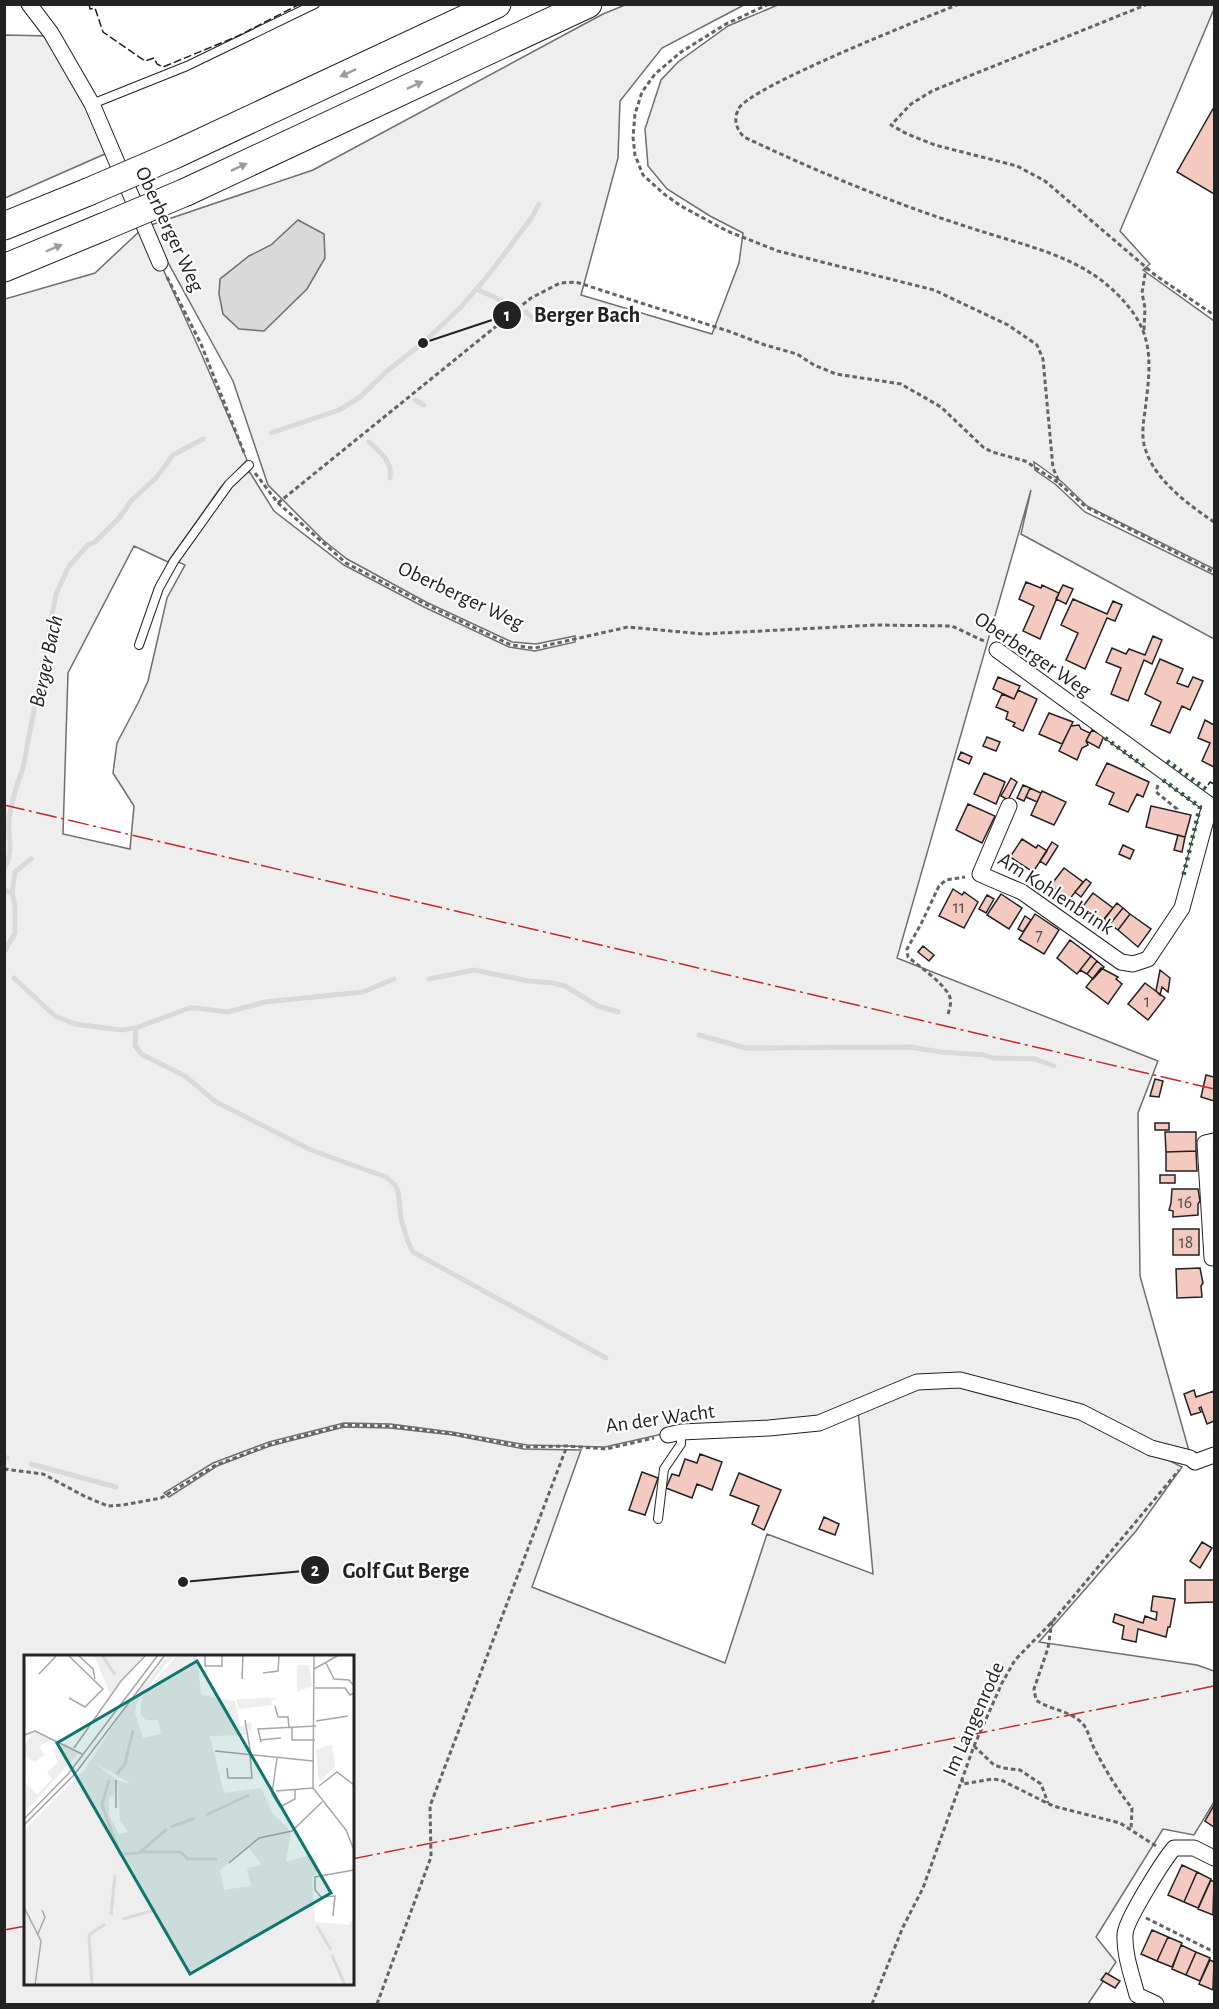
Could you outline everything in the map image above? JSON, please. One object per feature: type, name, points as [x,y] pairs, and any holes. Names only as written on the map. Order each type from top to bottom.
[{"type":"highway","points":[[4,226],[174,155],[497,4]]},
{"type":"highway","points":[[4,268],[186,192],[588,4]]},
{"type":"street","name":"Oberberger Weg","points":[[29,4],[51,33],[92,104],[160,263]]},
{"type":"street","name":"Oberberger Weg","points":[[997,650],[1212,806]]},
{"type":"street","name":"Am Kohlenbrink","points":[[1009,806],[980,874],[1022,892],[1121,962],[1133,964],[1148,959],[1182,908],[1212,806]]},
{"type":"street","points":[[1215,1141],[1204,1143],[1212,1258],[1215,1258]]},
{"type":"street","name":"An der Wacht","points":[[675,1434],[819,1423],[917,1382],[960,1380],[1081,1412],[1151,1448],[1190,1458],[1195,1462],[1215,1455]]},
{"type":"street","points":[[1156,2004],[1137,1995],[1126,1956],[1125,1932],[1162,1862],[1174,1848],[1194,1848],[1215,1858]]},
{"type":"lane","points":[[92,104],[187,66],[315,4]]},
{"type":"lane","points":[[139,645],[159,588],[174,561],[229,484],[249,465]]},
{"type":"lane","points":[[658,1519],[664,1469],[681,1444],[675,1434]]},
{"type":"path","points":[[769,4],[726,24],[681,52],[655,74],[642,92],[635,114],[633,137],[635,155],[643,175],[681,206],[727,231],[778,250],[934,290],[1008,325],[1037,345],[1043,359],[1053,468],[1060,484]]},
{"type":"path","points":[[960,4],[917,20],[790,76],[751,98],[740,107],[735,117],[738,132],[744,137],[801,163],[912,208],[1050,252],[1080,265],[1100,279],[1134,314],[1144,332],[1148,346],[1149,375],[1144,421],[1145,449],[1157,471],[1171,487],[1200,513],[1215,522]]},
{"type":"path","points":[[1148,4],[932,92],[911,104],[891,126],[935,145],[1017,166],[1045,181],[1146,268],[1186,298],[1215,315]]},
{"type":"path","name":"Oberberger Weg","points":[[160,263],[201,344],[249,465],[278,503],[346,563],[511,645],[536,648],[628,627],[703,634],[919,625],[952,626],[986,642],[997,650]]},
{"type":"path","points":[[1144,332],[1145,308],[1142,293],[1146,268]]},
{"type":"path","points":[[278,503],[531,298],[560,283],[576,282],[797,354],[814,365],[836,374],[901,384],[941,407],[983,447],[992,452],[1025,461],[1060,484],[1086,507],[1215,572]]},
{"type":"path","points":[[948,1014],[950,996],[908,957],[907,949],[939,886],[946,880],[980,874]]},
{"type":"path","name":"An der Wacht","points":[[4,1469],[43,1474],[108,1506],[161,1498],[216,1465],[271,1444],[345,1425],[400,1427],[526,1447],[567,1446],[606,1449],[675,1434]]},
{"type":"path","points":[[377,2004],[431,1857],[430,1806],[567,1446]]},
{"type":"path","name":"Im Langenrode","points":[[872,2004],[903,1927],[923,1888],[974,1746],[1002,1683],[1015,1660],[1053,1621],[1190,1458]]},
{"type":"path","points":[[1053,1621],[1048,1648],[1034,1689],[1036,1700],[1045,1706],[1071,1714],[1084,1724],[1094,1748],[1132,1808],[1131,1830]]},
{"type":"path","points":[[974,1746],[994,1765],[1020,1770],[1041,1784],[1049,1804]]},
{"type":"path","points":[[962,1778],[963,1784],[993,1779],[1001,1780],[1049,1804],[1120,1823],[1153,1845],[1172,1850]]},
{"type":"path","points":[[1135,1912],[1215,1952]]},
{"type":"shaded area","points":[[780,4],[1214,5],[1120,231],[1150,264],[1143,270],[1214,321],[1214,569],[1087,506],[1062,482],[1034,462],[1035,470],[1055,484],[1085,512],[1214,575],[1214,639],[1021,534],[1031,490],[897,958],[1158,1061],[1138,1113],[1140,1276],[1191,1458],[1185,1459],[1155,1447],[1083,1410],[962,1378],[918,1380],[819,1420],[769,1426],[680,1430],[605,1447],[527,1445],[390,1424],[344,1423],[269,1442],[213,1463],[164,1493],[169,1497],[217,1466],[270,1446],[344,1427],[390,1428],[453,1435],[524,1449],[581,1450],[532,1587],[725,1663],[767,1534],[873,1574],[858,1410],[917,1386],[959,1382],[1079,1415],[1182,1467],[1136,1531],[1039,1642],[1197,1665],[1214,1671],[1214,1802],[1194,1835],[1163,1829],[1096,1937],[1116,1962],[1088,2004],[5,2004],[5,299],[95,273],[144,227],[247,460],[221,487],[168,562],[134,546],[68,673],[63,834],[130,849],[134,806],[113,773],[117,743],[148,681],[167,598],[185,565],[178,562],[232,486],[249,471],[274,511],[344,565],[424,607],[509,647],[535,651],[575,642],[575,636],[536,644],[512,642],[426,602],[347,559],[323,540],[268,485],[233,381],[148,226],[313,170],[603,14],[625,5],[744,5],[662,48],[620,101],[618,158],[581,295],[712,334],[739,263],[743,233],[710,216],[667,189],[648,166],[645,129],[661,80],[678,62],[728,26]]},
{"type":"shaded area","points":[[5,35],[49,36],[86,106],[107,153],[5,198]]},
{"type":"shaded area","points":[[298,220],[324,234],[325,258],[307,289],[264,331],[239,329],[223,314],[219,294],[220,279],[249,256],[271,245]]},
{"type":"building","points":[[1214,107],[1214,194],[1177,172]]},
{"type":"building","points":[[1026,582],[1041,588],[1042,585],[1059,593],[1040,639],[1023,631],[1034,606],[1019,599]]},
{"type":"building","points":[[1063,585],[1073,589],[1066,604],[1056,599]]},
{"type":"building","points":[[1073,599],[1107,614],[1113,601],[1122,605],[1115,621],[1107,618],[1085,669],[1066,660],[1078,633],[1061,625]]},
{"type":"building","points":[[1153,636],[1162,640],[1152,664],[1144,660],[1128,701],[1111,694],[1121,668],[1106,662],[1112,648],[1126,654],[1129,649],[1145,655]]},
{"type":"building","points":[[1160,659],[1183,669],[1177,683],[1188,687],[1193,677],[1203,681],[1190,710],[1182,706],[1170,733],[1151,725],[1161,702],[1145,694]]},
{"type":"building","points":[[998,677],[1020,686],[1014,699],[993,689]]},
{"type":"building","points":[[1018,690],[1037,699],[1023,731],[1013,726],[1015,723],[1006,719],[1008,712],[996,707],[1002,694],[1014,699]]},
{"type":"building","points":[[1049,713],[1073,722],[1062,744],[1039,734]]},
{"type":"building","points":[[1205,720],[1214,725],[1214,767],[1202,761],[1210,743],[1198,738]]},
{"type":"building","points":[[1079,725],[1081,729],[1090,733],[1086,741],[1088,745],[1082,748],[1077,760],[1059,751],[1071,726]]},
{"type":"building","points":[[1092,730],[1104,736],[1099,748],[1086,741]]},
{"type":"building","points":[[987,737],[1000,742],[996,751],[983,746]]},
{"type":"building","points":[[961,752],[972,757],[969,764],[958,759]]},
{"type":"building","points":[[1107,763],[1149,782],[1143,797],[1137,794],[1128,812],[1109,804],[1114,793],[1096,785]]},
{"type":"building","points":[[984,773],[1005,782],[996,804],[974,794]]},
{"type":"building","points":[[1011,778],[1017,782],[1008,800],[1001,796]]},
{"type":"building","points":[[1023,785],[1030,788],[1024,801],[1017,798]]},
{"type":"building","points":[[1030,788],[1041,793],[1037,802],[1026,797]]},
{"type":"building","points":[[1042,791],[1066,802],[1054,825],[1031,815]]},
{"type":"building","points":[[968,804],[995,816],[982,843],[956,830]]},
{"type":"building","points":[[1151,806],[1191,815],[1185,837],[1146,827]]},
{"type":"building","points":[[1178,835],[1185,837],[1182,852],[1174,850]]},
{"type":"building","points":[[1022,839],[1036,848],[1038,845],[1047,851],[1033,872],[1010,857]]},
{"type":"building","points":[[1052,842],[1058,846],[1046,865],[1040,861]]},
{"type":"building","points":[[1123,845],[1134,850],[1130,859],[1119,854]]},
{"type":"building","points":[[1064,868],[1083,882],[1069,900],[1051,885]]},
{"type":"building","points":[[1086,879],[1091,883],[1081,897],[1075,892]]},
{"type":"building","points":[[953,889],[962,895],[964,892],[978,902],[964,928],[939,916]]},
{"type":"building","points":[[1093,893],[1113,908],[1100,925],[1081,909]]},
{"type":"building","points":[[1001,894],[1022,908],[1009,929],[987,915]]},
{"type":"building","points":[[987,895],[994,899],[986,913],[979,909]]},
{"type":"building","points":[[1117,903],[1123,908],[1110,924],[1104,919]]},
{"type":"building","points":[[1123,908],[1130,914],[1118,930],[1110,924]]},
{"type":"building","points":[[1035,914],[1059,930],[1044,954],[1019,939]]},
{"type":"building","points":[[1130,914],[1151,929],[1138,947],[1118,930]]},
{"type":"building","points":[[1025,916],[1031,920],[1023,932],[1018,929]]},
{"type":"building","points":[[1070,940],[1091,956],[1077,974],[1057,958]]},
{"type":"building","points":[[923,946],[934,955],[929,961],[918,952]]},
{"type":"building","points":[[1091,956],[1097,961],[1087,974],[1080,970]]},
{"type":"building","points":[[1097,961],[1104,967],[1093,979],[1087,974]]},
{"type":"building","points":[[1101,968],[1118,977],[1116,979],[1122,984],[1108,1004],[1086,987]]},
{"type":"building","points":[[1160,970],[1170,978],[1168,992],[1162,987],[1160,995],[1156,991]]},
{"type":"building","points":[[1145,983],[1165,998],[1148,1020],[1128,1004]]},
{"type":"building","points":[[1206,1075],[1214,1077],[1214,1101],[1201,1097]]},
{"type":"building","points":[[1155,1079],[1163,1081],[1159,1097],[1150,1096]]},
{"type":"building","points":[[1155,1123],[1169,1123],[1169,1130],[1155,1130]]},
{"type":"building","points":[[1165,1132],[1196,1132],[1196,1151],[1166,1152]]},
{"type":"building","points":[[1196,1151],[1197,1171],[1166,1171],[1166,1152]]},
{"type":"building","points":[[1160,1175],[1175,1175],[1175,1183],[1160,1183]]},
{"type":"building","points":[[1172,1189],[1198,1189],[1200,1201],[1198,1215],[1173,1217],[1173,1211],[1169,1210]]},
{"type":"building","points":[[1173,1229],[1199,1229],[1199,1255],[1173,1255]]},
{"type":"building","points":[[1200,1268],[1203,1283],[1202,1297],[1177,1298],[1176,1269]]},
{"type":"building","points":[[1194,1390],[1196,1397],[1214,1391],[1214,1421],[1207,1424],[1201,1407],[1199,1408],[1201,1412],[1191,1415],[1184,1394]]},
{"type":"building","points":[[700,1454],[722,1462],[712,1490],[697,1484],[692,1498],[666,1488],[672,1474],[679,1476],[685,1459],[697,1463]]},
{"type":"building","points":[[642,1472],[658,1478],[645,1515],[629,1510]]},
{"type":"building","points":[[739,1473],[781,1490],[764,1530],[752,1524],[759,1506],[730,1495]]},
{"type":"building","points":[[824,1517],[839,1524],[835,1535],[819,1529]]},
{"type":"building","points":[[1202,1542],[1212,1548],[1200,1568],[1190,1561]]},
{"type":"building","points":[[1185,1580],[1214,1580],[1214,1602],[1185,1603]]},
{"type":"building","points":[[1153,1596],[1175,1599],[1166,1637],[1138,1629],[1136,1642],[1122,1639],[1124,1626],[1113,1622],[1115,1614],[1143,1623],[1145,1616],[1156,1620],[1157,1612],[1151,1611]]},
{"type":"building","points":[[1214,1808],[1214,1827],[1205,1821]]},
{"type":"building","points":[[1182,1865],[1197,1872],[1184,1902],[1168,1895]]},
{"type":"building","points":[[1197,1872],[1211,1879],[1198,1908],[1184,1902]]},
{"type":"building","points":[[1211,1880],[1214,1882],[1213,1915],[1198,1909]]},
{"type":"building","points":[[1152,1930],[1168,1937],[1157,1961],[1141,1954]]},
{"type":"building","points":[[1168,1937],[1182,1943],[1172,1967],[1157,1961]]},
{"type":"building","points":[[1181,1945],[1196,1952],[1186,1975],[1172,1969]]},
{"type":"building","points":[[1196,1952],[1210,1958],[1200,1981],[1186,1975]]},
{"type":"building","points":[[1210,1960],[1214,1962],[1213,1990],[1199,1984]]},
{"type":"building","points":[[1106,1973],[1120,1981],[1115,1988],[1101,1980]]},
{"type":"waterway","name":"Berger Bach","points":[[271,433],[339,410],[360,397],[461,307],[490,273],[532,217],[539,204]]},
{"type":"waterway","points":[[476,289],[512,305]]},
{"type":"waterway","points":[[526,312],[536,321]]},
{"type":"waterway","points":[[415,400],[424,405]]},
{"type":"waterway","name":"Berger Bach","points":[[4,869],[10,850],[9,818],[23,768],[56,594],[69,566],[88,545],[95,542],[119,518],[132,500],[156,478],[173,455],[203,439]]},
{"type":"waterway","points":[[369,442],[388,462],[390,478]]},
{"type":"waterway","points":[[12,893],[15,872],[31,859]]},
{"type":"waterway","name":"Berger Bach","points":[[4,890],[12,893],[15,907],[15,933],[4,952]]},
{"type":"waterway","points":[[429,979],[474,970],[528,981],[553,983],[565,986],[598,1006],[618,1012]]},
{"type":"waterway","points":[[14,978],[55,1016],[75,1024],[121,1030],[136,1028],[189,1008],[228,1012],[265,1002],[363,992],[394,979]]},
{"type":"waterway","points":[[136,1028],[135,1045],[141,1054],[185,1076],[216,1102],[311,1150],[386,1177],[398,1191],[401,1219],[413,1252],[606,1358]]},
{"type":"waterway","points":[[699,1035],[746,1048],[910,1047],[993,1058],[1035,1059],[1054,1066]]},
{"type":"waterway","points":[[31,1464],[116,1487]]},
{"type":"hedge","points":[[1105,738],[1144,766]]},
{"type":"hedge","points":[[1167,761],[1206,789],[1208,785]]},
{"type":"hedge","points":[[1163,780],[1200,807],[1183,877]]},
{"type":"fence","points":[[89,4],[90,9],[95,8],[103,32],[145,61],[154,58],[157,64],[163,67],[238,36],[300,4]]},
{"type":"fence","points":[[1208,785],[1210,782],[1214,784]]},
{"type":"power","points":[[4,805],[1214,1089]]},
{"type":"power","points":[[354,1859],[1214,1686]]},
{"type":"power","points":[[4,1930],[24,1926]]},
{"type":"place","name":"Berger Bach","points":[[423,343]]},
{"type":"place","name":"Golf Gut Berge","points":[[183,1582]]}]
